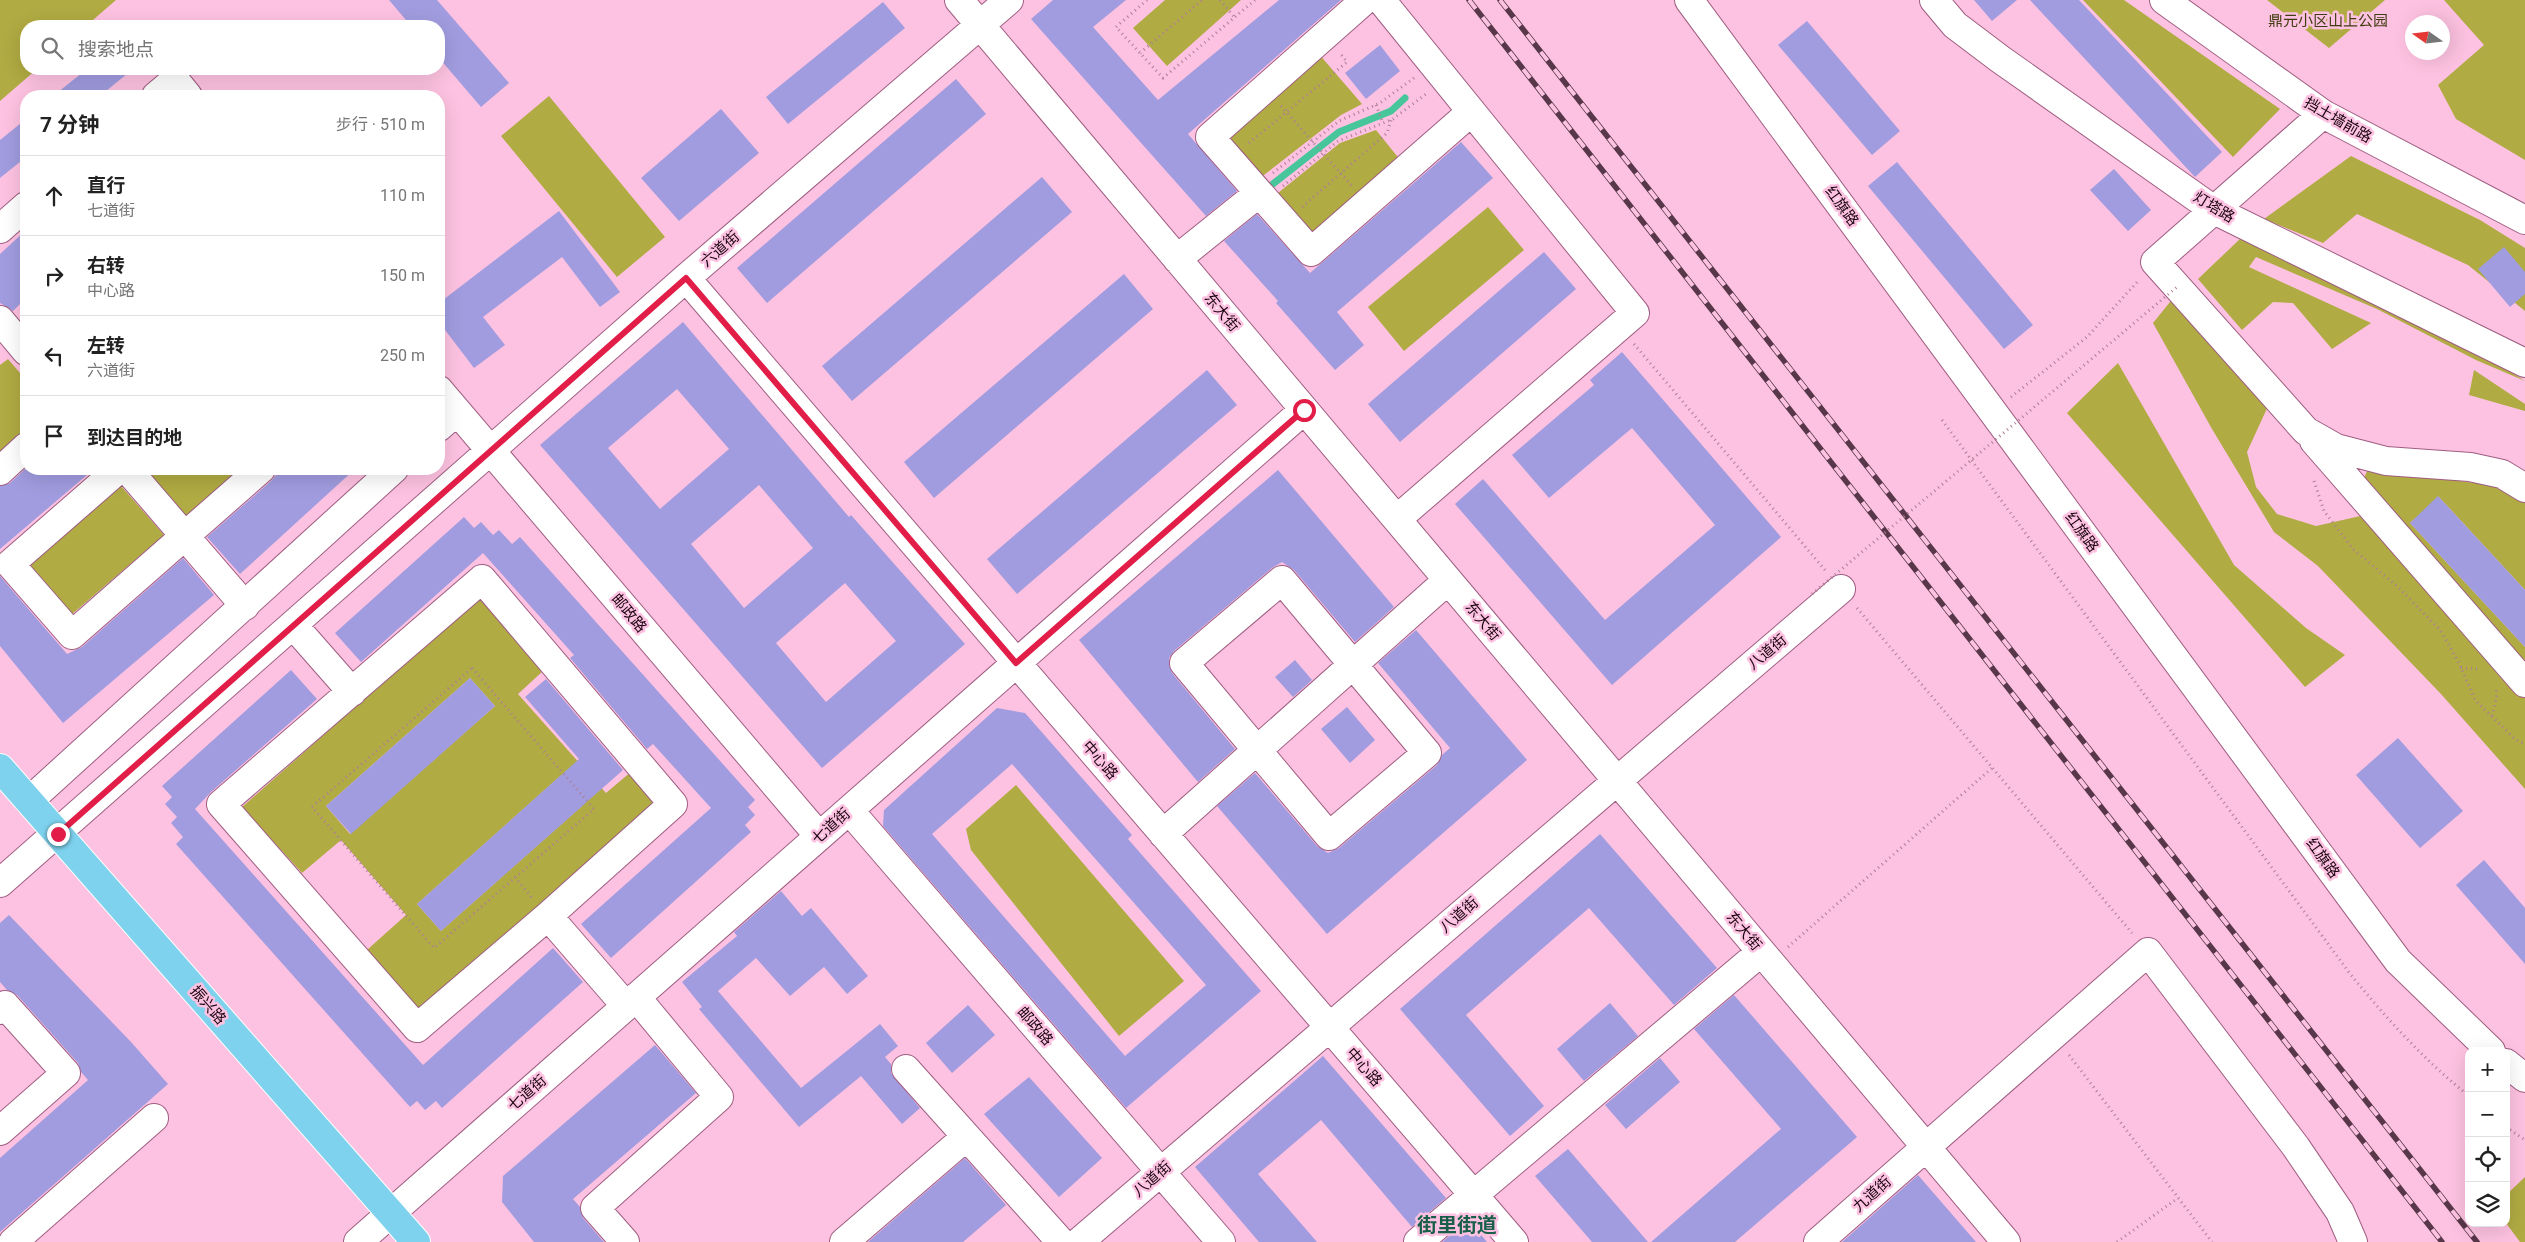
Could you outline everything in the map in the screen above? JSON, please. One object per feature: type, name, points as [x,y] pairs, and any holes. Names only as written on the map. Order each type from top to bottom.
[{"type":"main road","name":"振兴路","points":[[0,768],[416,1242]]},
{"type":"street","name":"东大街","points":[[959,0],[2006,1242]]},
{"type":"street","name":"六道街","points":[[0,883],[294,626],[686,278],[1009,0]]},
{"type":"street","points":[[1365,0],[1210,137],[1311,252],[1471,112]]},
{"type":"street","points":[[1381,0],[1635,313],[1396,519]]},
{"type":"street","name":"红旗路","points":[[1689,0],[2398,961],[2487,1047]]},
{"type":"street","name":"灯塔路","points":[[1934,0],[1955,25],[2000,59],[2214,210],[2525,363]]},
{"type":"street","name":"挡土墙前路","points":[[2164,0],[2323,114],[2525,220]]},
{"type":"street","points":[[2323,114],[2155,262],[2306,431],[2525,683]]},
{"type":"street","points":[[1177,259],[1259,193]]},
{"type":"street","points":[[0,229],[20,211]]},
{"type":"street","name":"中心路","points":[[686,278],[1514,1242]]},
{"type":"street","name":"七道街","points":[[358,1242],[1304,410]]},
{"type":"street","name":"邮政路","points":[[448,419],[491,451],[819,836]]},
{"type":"street","points":[[2306,431],[2336,448],[2386,461],[2470,468],[2502,474],[2525,488]]},
{"type":"street","points":[[0,471],[20,453]]},
{"type":"street","points":[[112,475],[10,564],[72,635],[254,475]]},
{"type":"street","points":[[132,475],[245,606]]},
{"type":"street","points":[[29,801],[387,475]]},
{"type":"street","points":[[482,579],[673,804],[548,916],[417,1028],[221,804],[482,579]]},
{"type":"street","points":[[1282,580],[1353,665],[1427,753],[1330,836],[1184,663],[1282,580]]},
{"type":"street","points":[[1163,834],[1448,580]]},
{"type":"street","name":"八道街","points":[[1079,1242],[1841,589]]},
{"type":"street","points":[[294,626],[352,692]]},
{"type":"street","name":"邮政路","points":[[849,810],[1221,1242]]},
{"type":"street","points":[[548,916],[719,1096],[595,1208],[625,1242]]},
{"type":"street","points":[[2148,952],[2296,1147],[2340,1212],[2353,1242]]},
{"type":"street","name":"九道街","points":[[1818,1242],[2148,952]]},
{"type":"street","points":[[1418,1242],[1766,957]]},
{"type":"street","points":[[0,1010],[6,1005],[66,1073],[0,1131]]},
{"type":"street","points":[[2510,1066],[2525,1078]]},
{"type":"street","points":[[906,1069],[1061,1242]]},
{"type":"street","points":[[13,1242],[154,1118]]},
{"type":"street","points":[[844,1242],[966,1137]]},
{"type":"path","points":[[1147,0],[1116,27],[1163,78],[1255,0]]},
{"type":"path","points":[[1140,53],[1202,0]]},
{"type":"path","points":[[1220,0],[1235,18]]},
{"type":"path","points":[[1230,160],[1347,62],[1325,35]]},
{"type":"path","points":[[1259,193],[1313,142],[1339,121],[1376,106],[1439,72]]},
{"type":"path","points":[[1259,193],[1338,141],[1391,120],[1439,72]]},
{"type":"path","points":[[1265,88],[1368,203]]},
{"type":"path","points":[[1376,106],[1382,123]]},
{"type":"path","points":[[1285,222],[1342,174],[1387,132],[1391,120]]},
{"type":"path","points":[[1993,411],[2087,337],[2155,262]]},
{"type":"path","points":[[1812,594],[2177,287]]},
{"type":"path","points":[[1619,326],[2148,952]]},
{"type":"path","points":[[1942,420],[2351,975],[2397,1030],[2441,1074],[2465,1093]]},
{"type":"path","points":[[2313,476],[2324,511],[2353,549],[2399,588],[2441,631],[2461,668],[2475,700],[2516,740],[2525,744]]},
{"type":"path","points":[[472,668],[594,809],[434,948],[312,807],[472,668]]},
{"type":"path","points":[[2461,668],[2482,669],[2488,673]]},
{"type":"path","points":[[2492,716],[2497,695],[2495,686]]},
{"type":"path","points":[[1766,957],[1992,768]]},
{"type":"path","points":[[2054,1034],[2212,1242]]},
{"type":"path","points":[[2510,1130],[2525,1140]]},
{"type":"path","points":[[2117,1242],[2178,1198]]},
{"type":"green space","points":[[0,0],[116,0],[93,20],[20,20],[20,75],[30,75],[0,101]]},
{"type":"green space","points":[[1165,0],[1241,0],[1167,66],[1133,28]]},
{"type":"green space","points":[[2083,0],[2124,0],[2280,109],[2233,157]]},
{"type":"green space","name":"鼎元小区山上公园","points":[[2267,0],[2385,0],[2329,48]]},
{"type":"green space","points":[[2444,0],[2525,0],[2525,160],[2456,119],[2438,85],[2484,45]]},
{"type":"green space","points":[[1318,53],[1362,104],[1341,115],[1260,178],[1222,137]]},
{"type":"green space","points":[[549,96],[665,237],[617,277],[501,136]]},
{"type":"green space","points":[[1376,130],[1401,161],[1312,239],[1277,201],[1278,193],[1340,143]]},
{"type":"green space","points":[[2351,156],[2480,220],[2525,248],[2525,311],[2468,265],[2357,214],[2323,243],[2264,219]]},
{"type":"green space","points":[[1488,207],[1524,250],[1404,351],[1368,307]]},
{"type":"green space","points":[[2241,238],[2444,330],[2525,381],[2476,360],[2377,309],[2256,257],[2249,267],[2371,323],[2332,349],[2293,303],[2273,302],[2242,330],[2198,279]]},
{"type":"green space","points":[[2174,297],[2269,404],[2247,452],[2256,487],[2277,514],[2316,526],[2365,515],[2360,487],[2368,469],[2490,485],[2525,501],[2525,590],[2439,497],[2410,523],[2525,647],[2525,789],[2441,694],[2318,566],[2274,532],[2212,429],[2153,323]]},
{"type":"green space","points":[[8,359],[20,373],[20,434],[0,452],[0,365]]},
{"type":"green space","points":[[2118,363],[2234,565],[2306,628],[2345,655],[2305,687],[2067,413]]},
{"type":"green space","points":[[2474,370],[2525,404],[2525,411],[2469,395]]},
{"type":"green space","points":[[146,475],[236,475],[186,519]]},
{"type":"green space","points":[[121,486],[164,535],[71,615],[29,566]]},
{"type":"green space","points":[[479,598],[543,671],[518,694],[606,793],[632,771],[660,803],[421,1012],[367,950],[406,915],[341,840],[302,873],[242,807]],"holes":[[[470,678],[495,706],[350,834],[326,806]],[[558,778],[582,806],[441,931],[417,904]]]},
{"type":"green space","points":[[1016,785],[1184,981],[1119,1036],[971,850],[966,829]]},
{"type":"green space","points":[[2525,1177],[2525,1242],[2520,1242],[2509,1227],[2510,1191]]},
{"type":"building","points":[[389,0],[437,0],[509,83],[481,107],[445,65],[445,20],[406,20]]},
{"type":"building","points":[[1053,0],[1126,0],[1093,27],[1158,100],[1279,0],[1341,0],[1188,134],[1237,191],[1206,216],[1031,19]]},
{"type":"building","points":[[1974,0],[2017,0],[1992,21]]},
{"type":"building","points":[[2030,0],[2079,0],[2222,152],[2195,177]]},
{"type":"building","points":[[883,2],[905,28],[788,124],[766,97]]},
{"type":"building","points":[[1807,21],[1900,131],[1872,155],[1778,45]]},
{"type":"building","points":[[1380,45],[1400,71],[1366,99],[1345,73]]},
{"type":"building","points":[[79,75],[126,75],[107,90],[61,90]]},
{"type":"building","points":[[956,79],[986,114],[767,303],[737,268]]},
{"type":"building","points":[[721,109],[759,153],[679,221],[641,178]]},
{"type":"building","points":[[20,124],[20,162],[0,178],[0,140]]},
{"type":"building","points":[[1461,142],[1493,178],[1337,312],[1364,345],[1335,370],[1276,303],[1278,301],[1224,241],[1257,214],[1310,273]]},
{"type":"building","points":[[1897,162],[2033,325],[2004,349],[1868,186]]},
{"type":"building","points":[[2114,169],[2151,210],[2128,231],[2090,190]]},
{"type":"building","points":[[1042,177],[1072,212],[852,401],[822,366]]},
{"type":"building","points":[[559,211],[620,292],[600,307],[562,257],[483,317],[505,345],[474,368],[445,330],[445,298]]},
{"type":"building","points":[[20,236],[20,304],[13,311],[0,303],[0,254]]},
{"type":"building","points":[[2504,247],[2525,272],[2525,294],[2510,307],[2478,269]]},
{"type":"building","points":[[1544,252],[1576,289],[1400,442],[1368,404]]},
{"type":"building","points":[[1124,274],[1153,309],[934,498],[904,462]]},
{"type":"building","points":[[683,322],[849,517],[851,515],[965,644],[822,768],[540,445]],"holes":[[[677,389],[729,449],[660,509],[608,448]],[[759,485],[813,548],[744,608],[691,544]],[[845,583],[896,641],[826,702],[776,643]]]},
{"type":"building","points":[[1622,352],[1781,537],[1612,685],[1455,504],[1483,479],[1605,620],[1715,525],[1632,428],[1549,498],[1512,455],[1594,385],[1590,380]]},
{"type":"building","points":[[1207,370],[1237,405],[1017,594],[987,559]]},
{"type":"building","points":[[1278,470],[1394,607],[1355,642],[1294,570],[1282,562],[1272,568],[1174,651],[1169,658],[1172,673],[1235,749],[1198,782],[1079,640]]},
{"type":"building","points":[[20,474],[87,475],[0,549],[0,486],[10,483]]},
{"type":"building","points":[[276,475],[348,475],[240,574],[207,537]]},
{"type":"building","points":[[2438,496],[2525,590],[2525,647],[2410,523]]},
{"type":"building","points":[[464,517],[474,528],[481,522],[493,535],[499,530],[512,544],[520,537],[755,800],[748,807],[755,815],[745,825],[751,832],[611,958],[581,924],[711,808],[653,744],[647,749],[570,658],[574,655],[483,553],[361,662],[335,633]]},
{"type":"building","points":[[183,558],[214,595],[63,723],[0,646],[0,576],[67,654],[82,647]]},
{"type":"building","points":[[1416,630],[1527,760],[1327,934],[1217,806],[1255,773],[1317,846],[1328,853],[1339,848],[1437,765],[1442,755],[1450,748],[1378,663]]},
{"type":"building","points":[[1295,660],[1312,680],[1293,697],[1275,677]]},
{"type":"building","points":[[291,670],[317,699],[211,792],[195,809],[423,1065],[553,948],[583,982],[442,1108],[436,1101],[425,1110],[417,1101],[410,1107],[176,844],[183,837],[171,823],[177,817],[165,804],[172,797],[162,786]]},
{"type":"building","points":[[470,678],[495,706],[351,834],[326,806]]},
{"type":"building","points":[[546,679],[623,770],[441,931],[417,904],[579,759],[525,697]]},
{"type":"building","points":[[1347,707],[1375,740],[1350,763],[1321,729]]},
{"type":"building","points":[[997,708],[1025,713],[1132,835],[1128,839],[1261,991],[1126,1108],[883,826],[884,810]],"holes":[[[1012,764],[1206,985],[1125,1056],[932,834]]]},
{"type":"building","points":[[2398,738],[2463,811],[2420,848],[2356,775]]},
{"type":"building","points":[[1600,834],[1717,968],[1674,1005],[1589,908],[1466,1015],[1544,1106],[1510,1136],[1400,1009]]},
{"type":"building","points":[[2484,860],[2525,908],[2525,964],[2456,885]]},
{"type":"building","points":[[781,891],[802,916],[811,908],[868,976],[847,994],[824,967],[790,996],[756,958],[718,991],[801,1088],[880,1024],[898,1046],[885,1057],[891,1064],[891,1073],[920,1108],[902,1124],[861,1076],[799,1127],[699,1009],[702,1007],[682,982],[737,936],[734,932]]},
{"type":"building","points":[[9,915],[131,1042],[168,1084],[0,1232],[0,1158],[88,1080],[81,1072],[78,1063],[17,995],[7,990],[0,982],[0,923]]},
{"type":"building","points":[[1734,995],[1857,1137],[1735,1242],[1651,1242],[1781,1129],[1694,1029]]},
{"type":"building","points":[[1610,1003],[1638,1036],[1584,1081],[1557,1049]]},
{"type":"building","points":[[968,1005],[995,1035],[952,1073],[926,1043]]},
{"type":"building","points":[[655,1045],[696,1093],[573,1199],[580,1207],[583,1218],[604,1242],[534,1242],[502,1202],[503,1176]]},
{"type":"building","points":[[1323,1056],[1446,1198],[1412,1227],[1321,1120],[1258,1174],[1317,1242],[1259,1242],[1195,1167]]},
{"type":"building","points":[[1660,1058],[1680,1082],[1626,1129],[1605,1105]]},
{"type":"building","points":[[1029,1077],[1102,1158],[1059,1197],[984,1114]]},
{"type":"building","points":[[1568,1149],[1648,1242],[1592,1242],[1535,1176]]},
{"type":"building","points":[[965,1158],[1006,1205],[963,1242],[868,1242]]},
{"type":"building","points":[[1918,1175],[1976,1242],[1842,1242]]},
{"type":"building","points":[[1469,1220],[1487,1242],[1442,1242]]},
{"type":"waterway","points":[[1269,187],[1339,132],[1391,111],[1405,98]]},
{"type":"railway","points":[[1469,0],[2442,1242]]},
{"type":"railway","points":[[1500,0],[2477,1242]]},
{"type":"district","name":"街里街道","points":[[1457,1225]]},
{"type":"route","points":[[58,834],[686,278],[1016,663],[1304,410]]}]
